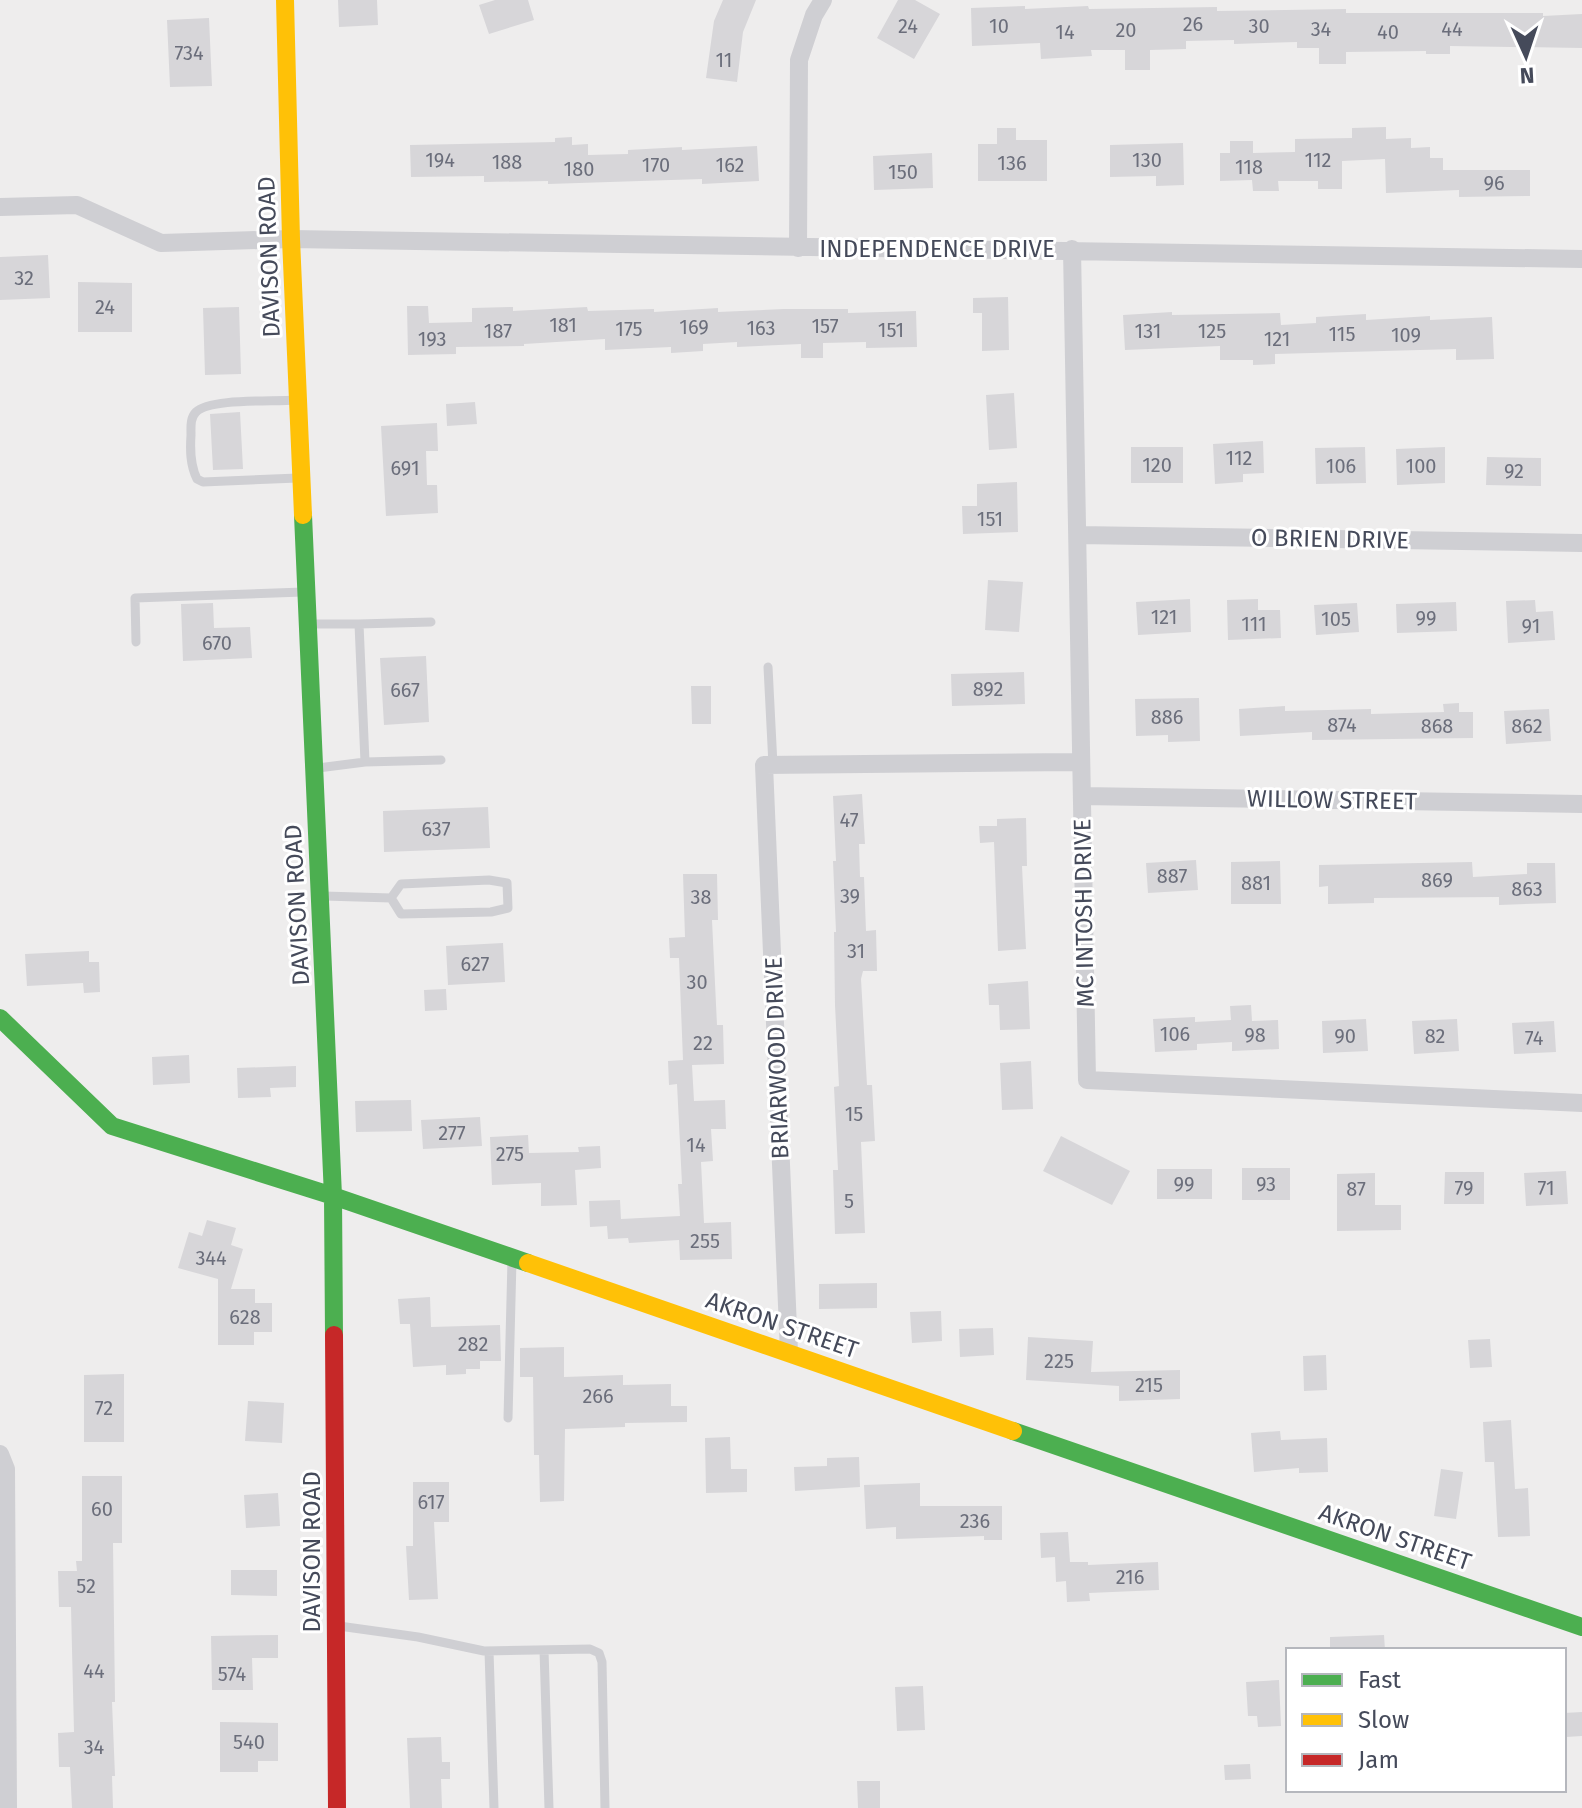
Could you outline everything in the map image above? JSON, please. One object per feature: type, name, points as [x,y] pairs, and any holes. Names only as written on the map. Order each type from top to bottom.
[{"type":"street","name":"DAVISON ROAD","points":[[285,0],[291,239],[333,1196],[337,1808]]},
{"type":"street","points":[[798,248],[799,60],[814,15],[823,0]]},
{"type":"street","name":"INDEPENDENCE DRIVE","points":[[0,207],[77,205],[161,243],[291,239],[1582,259]]},
{"type":"street","name":"MC INTOSH DRIVE","points":[[1072,249],[1087,1080],[1582,1103]]},
{"type":"street","name":"O BRIEN DRIVE","points":[[1078,535],[1582,543]]},
{"type":"street","points":[[769,765],[1080,762]]},
{"type":"street","name":"BRIARWOOD DRIVE","points":[[769,765],[789,1352]]},
{"type":"street","name":"WILLOW STREET","points":[[1082,796],[1582,804]]},
{"type":"street","name":"AKRON STREET","points":[[0,1018],[112,1126],[512,1257],[1582,1627]]},
{"type":"street","points":[[0,1454],[6,1469],[8,1808]]},
{"type":"lane","points":[[298,400],[218,404],[198,409],[192,415],[191,463],[197,479],[203,482],[302,477]]},
{"type":"lane","points":[[136,642],[135,598],[307,592]]},
{"type":"lane","points":[[308,624],[431,622]]},
{"type":"lane","points":[[359,624],[365,762]]},
{"type":"lane","points":[[768,667],[769,765]]},
{"type":"lane","points":[[314,769],[365,762],[441,760]]},
{"type":"lane","points":[[489,880],[507,883],[508,908],[491,912],[401,914],[391,898],[401,884],[489,880]]},
{"type":"lane","points":[[320,896],[391,898]]},
{"type":"lane","points":[[508,1418],[512,1257]]},
{"type":"lane","points":[[336,1626],[489,1651],[590,1649],[599,1653],[602,1662],[605,1808]]},
{"type":"lane","points":[[544,1650],[549,1808]]},
{"type":"lane","points":[[489,1651],[494,1808]]},
{"type":"building","points":[[338,0],[377,0],[378,25],[339,27]]},
{"type":"building","points":[[495,0],[528,0],[534,20],[489,34],[479,5]]},
{"type":"building","points":[[723,0],[756,0],[743,32],[737,82],[706,78],[714,21]]},
{"type":"building","points":[[898,0],[915,0],[940,14],[914,59],[877,38]]},
{"type":"building","points":[[1025,6],[1025,9],[1217,7],[1217,11],[1346,9],[1346,13],[1582,14],[1582,48],[1450,46],[1450,54],[1426,54],[1426,51],[1346,52],[1346,64],[1319,64],[1319,48],[1297,48],[1297,42],[1234,44],[1234,40],[1186,41],[1186,49],[1150,50],[1150,70],[1125,70],[1125,50],[1091,50],[1092,56],[1041,59],[1040,43],[972,46],[971,8]]},
{"type":"building","points":[[209,18],[212,86],[170,87],[167,20]]},
{"type":"building","points":[[1386,127],[1386,139],[1411,138],[1411,148],[1430,147],[1430,158],[1443,158],[1443,170],[1530,170],[1530,196],[1459,197],[1459,190],[1386,193],[1385,159],[1342,161],[1342,189],[1318,189],[1318,181],[1278,181],[1279,191],[1253,191],[1252,180],[1220,181],[1220,153],[1230,153],[1230,141],[1253,141],[1253,153],[1295,152],[1295,139],[1352,138],[1352,128]]},
{"type":"building","points":[[997,128],[1016,128],[1016,140],[1047,140],[1047,181],[978,181],[978,144],[997,144]]},
{"type":"building","points":[[572,137],[572,145],[588,144],[588,155],[682,147],[682,150],[757,146],[759,181],[702,184],[702,179],[548,184],[548,181],[484,182],[484,176],[411,177],[410,145],[555,142],[555,138]]},
{"type":"building","points":[[1183,143],[1184,185],[1156,186],[1156,176],[1110,177],[1110,145]]},
{"type":"building","points":[[932,153],[933,188],[874,190],[873,156]]},
{"type":"building","points":[[48,255],[50,298],[0,300],[0,257]]},
{"type":"building","points":[[78,282],[132,283],[132,332],[78,332]]},
{"type":"building","points":[[1008,297],[1009,350],[982,351],[982,313],[973,313],[973,298]]},
{"type":"building","points":[[407,306],[428,306],[429,323],[472,322],[472,308],[513,307],[513,311],[587,307],[588,311],[654,309],[654,312],[718,308],[718,312],[784,309],[848,309],[848,313],[916,311],[917,347],[866,348],[866,342],[823,343],[823,358],[801,358],[801,344],[737,347],[737,342],[703,344],[703,351],[671,353],[671,347],[605,350],[605,339],[524,346],[456,347],[456,354],[408,355]]},
{"type":"building","points":[[239,307],[241,374],[205,375],[203,308]]},
{"type":"building","points":[[1172,312],[1172,315],[1280,313],[1281,325],[1316,323],[1316,317],[1366,314],[1366,320],[1430,316],[1430,320],[1492,317],[1494,359],[1456,360],[1456,349],[1275,354],[1275,364],[1253,365],[1253,360],[1220,360],[1220,346],[1125,350],[1123,315]]},
{"type":"building","points":[[1014,393],[1017,448],[989,450],[986,395]]},
{"type":"building","points":[[475,402],[477,424],[447,426],[446,404]]},
{"type":"building","points":[[240,412],[243,469],[213,470],[210,414]]},
{"type":"building","points":[[437,423],[438,451],[426,451],[427,485],[437,485],[438,513],[386,516],[381,426]]},
{"type":"building","points":[[1263,441],[1264,473],[1243,474],[1243,482],[1215,484],[1213,444]]},
{"type":"building","points":[[1131,447],[1183,447],[1183,483],[1131,483]]},
{"type":"building","points":[[1365,447],[1366,483],[1316,484],[1315,448]]},
{"type":"building","points":[[1445,447],[1445,483],[1397,485],[1396,449]]},
{"type":"building","points":[[1487,457],[1541,458],[1541,486],[1486,485]]},
{"type":"building","points":[[1017,482],[1018,532],[963,534],[962,506],[977,506],[977,484]]},
{"type":"building","points":[[988,580],[1023,582],[1019,632],[985,630]]},
{"type":"building","points":[[1190,599],[1191,632],[1138,635],[1136,602]]},
{"type":"building","points":[[1258,599],[1258,610],[1280,610],[1281,638],[1228,640],[1227,600]]},
{"type":"building","points":[[1535,600],[1536,612],[1553,611],[1555,640],[1508,643],[1506,601]]},
{"type":"building","points":[[1456,602],[1457,631],[1397,633],[1396,604]]},
{"type":"building","points":[[213,603],[214,628],[250,627],[252,658],[183,661],[181,604]]},
{"type":"building","points":[[1357,603],[1359,632],[1316,635],[1314,605]]},
{"type":"building","points":[[426,656],[429,722],[384,725],[380,658]]},
{"type":"building","points":[[1024,672],[1025,704],[952,706],[951,674]]},
{"type":"building","points":[[691,686],[711,686],[711,724],[692,724]]},
{"type":"building","points":[[1199,698],[1200,741],[1168,742],[1168,735],[1136,736],[1135,699]]},
{"type":"building","points":[[1459,703],[1459,712],[1473,712],[1473,738],[1312,740],[1312,732],[1240,736],[1239,709],[1285,706],[1285,711],[1371,709],[1371,714],[1444,712],[1443,704]]},
{"type":"building","points":[[1549,709],[1551,741],[1506,744],[1504,711]]},
{"type":"building","points":[[862,794],[865,844],[859,844],[860,877],[864,877],[866,931],[876,930],[877,971],[863,971],[861,979],[867,1085],[872,1085],[875,1141],[861,1142],[865,1233],[835,1234],[833,1170],[838,1170],[834,1087],[839,1086],[833,796]]},
{"type":"building","points":[[488,807],[490,848],[384,852],[383,811]]},
{"type":"building","points":[[1026,818],[1027,866],[1022,866],[1026,949],[998,951],[994,842],[980,843],[979,826],[997,826],[997,819]]},
{"type":"building","points":[[1196,860],[1198,890],[1148,893],[1146,863]]},
{"type":"building","points":[[1280,861],[1281,904],[1231,904],[1231,862]]},
{"type":"building","points":[[1472,862],[1473,877],[1527,874],[1527,863],[1555,863],[1556,903],[1499,905],[1499,897],[1374,898],[1374,903],[1328,904],[1328,886],[1319,887],[1319,865]]},
{"type":"building","points":[[683,874],[717,874],[718,920],[712,920],[717,1025],[723,1025],[724,1064],[692,1065],[694,1101],[725,1100],[726,1129],[711,1129],[713,1161],[701,1162],[704,1223],[731,1222],[732,1259],[680,1260],[679,1240],[629,1243],[628,1238],[608,1239],[607,1226],[590,1227],[589,1201],[620,1200],[621,1219],[680,1216],[678,1184],[682,1184],[677,1084],[669,1085],[668,1061],[683,1060],[679,958],[670,958],[669,938],[685,937]]},
{"type":"building","points":[[503,943],[505,982],[448,985],[446,946]]},
{"type":"building","points":[[89,951],[89,962],[99,962],[100,992],[84,993],[83,983],[27,986],[25,954]]},
{"type":"building","points":[[1028,981],[1030,1029],[1000,1030],[999,1005],[989,1005],[988,984]]},
{"type":"building","points":[[446,989],[447,1010],[425,1011],[424,990]]},
{"type":"building","points":[[1251,1005],[1252,1021],[1278,1020],[1279,1049],[1232,1051],[1232,1042],[1197,1044],[1197,1050],[1155,1052],[1153,1019],[1195,1017],[1195,1022],[1231,1020],[1230,1006]]},
{"type":"building","points":[[1366,1019],[1368,1051],[1323,1053],[1322,1021]]},
{"type":"building","points":[[1457,1019],[1459,1051],[1414,1054],[1412,1021]]},
{"type":"building","points":[[1554,1021],[1556,1052],[1514,1054],[1512,1023]]},
{"type":"building","points":[[189,1055],[190,1083],[153,1085],[152,1057]]},
{"type":"building","points":[[1031,1061],[1033,1109],[1002,1110],[1000,1063]]},
{"type":"building","points":[[296,1066],[296,1087],[270,1088],[271,1097],[238,1098],[237,1068]]},
{"type":"building","points":[[411,1100],[412,1131],[356,1132],[355,1101]]},
{"type":"building","points":[[480,1117],[482,1146],[423,1149],[421,1120]]},
{"type":"building","points":[[528,1135],[529,1153],[579,1152],[578,1147],[600,1146],[601,1168],[575,1170],[577,1205],[541,1206],[541,1183],[492,1185],[490,1137]]},
{"type":"building","points":[[1061,1136],[1130,1171],[1112,1205],[1043,1171]]},
{"type":"building","points":[[1242,1168],[1290,1168],[1290,1200],[1242,1200]]},
{"type":"building","points":[[1157,1169],[1212,1169],[1212,1199],[1157,1199]]},
{"type":"building","points":[[1566,1171],[1568,1204],[1526,1206],[1524,1173]]},
{"type":"building","points":[[1445,1172],[1484,1172],[1484,1204],[1444,1204]]},
{"type":"building","points":[[1375,1173],[1375,1205],[1401,1205],[1401,1230],[1337,1231],[1337,1174]]},
{"type":"building","points":[[207,1220],[236,1228],[231,1245],[243,1249],[231,1289],[255,1289],[255,1303],[272,1303],[272,1332],[254,1332],[254,1345],[218,1345],[218,1279],[178,1268],[189,1232],[202,1236]]},
{"type":"building","points":[[877,1283],[877,1308],[819,1309],[819,1284]]},
{"type":"building","points":[[430,1297],[431,1327],[500,1325],[501,1361],[480,1361],[480,1369],[466,1369],[466,1374],[446,1375],[446,1365],[413,1367],[410,1324],[400,1324],[398,1299]]},
{"type":"building","points":[[941,1311],[942,1341],[912,1343],[910,1312]]},
{"type":"building","points":[[993,1328],[994,1355],[960,1357],[959,1329]]},
{"type":"building","points":[[1028,1337],[1093,1341],[1091,1372],[1180,1370],[1180,1399],[1119,1401],[1119,1386],[1026,1380]]},
{"type":"building","points":[[1490,1339],[1492,1367],[1470,1368],[1468,1340]]},
{"type":"building","points":[[564,1347],[564,1377],[623,1375],[623,1385],[671,1384],[671,1406],[687,1406],[687,1422],[625,1423],[625,1427],[565,1429],[564,1501],[540,1502],[539,1455],[534,1455],[533,1377],[520,1377],[520,1348]]},
{"type":"building","points":[[1326,1355],[1327,1390],[1304,1391],[1303,1356]]},
{"type":"building","points":[[124,1374],[124,1442],[84,1442],[84,1375]]},
{"type":"building","points":[[248,1401],[284,1403],[282,1443],[245,1441]]},
{"type":"building","points":[[1511,1420],[1515,1489],[1528,1488],[1530,1536],[1498,1537],[1494,1462],[1485,1462],[1483,1422]]},
{"type":"building","points":[[1280,1431],[1281,1440],[1327,1438],[1328,1472],[1299,1473],[1299,1468],[1254,1472],[1251,1433]]},
{"type":"building","points":[[730,1437],[731,1469],[747,1469],[747,1492],[706,1493],[705,1438]]},
{"type":"building","points":[[859,1457],[860,1487],[795,1491],[794,1467],[827,1466],[827,1458]]},
{"type":"building","points":[[1441,1469],[1463,1472],[1456,1519],[1434,1516]]},
{"type":"building","points":[[82,1476],[122,1476],[122,1543],[113,1543],[113,1808],[72,1808],[70,1767],[59,1767],[58,1733],[74,1732],[71,1607],[59,1607],[58,1571],[77,1571],[76,1561],[82,1561]]},
{"type":"building","points":[[413,1482],[449,1482],[449,1522],[434,1522],[438,1599],[409,1600],[406,1546],[413,1546]]},
{"type":"building","points":[[920,1483],[920,1506],[1002,1506],[1002,1540],[984,1540],[984,1536],[896,1539],[896,1527],[866,1529],[864,1485]]},
{"type":"building","points":[[278,1493],[280,1526],[246,1528],[244,1495]]},
{"type":"building","points":[[1068,1532],[1070,1562],[1088,1562],[1088,1565],[1158,1562],[1159,1590],[1089,1593],[1090,1601],[1067,1602],[1066,1581],[1056,1582],[1055,1557],[1041,1558],[1040,1533]]},
{"type":"building","points":[[231,1570],[277,1570],[277,1596],[231,1595]]},
{"type":"building","points":[[278,1635],[278,1658],[252,1658],[253,1690],[212,1690],[211,1636]]},
{"type":"building","points":[[1384,1635],[1385,1648],[1330,1648],[1330,1637]]},
{"type":"building","points":[[1279,1680],[1281,1726],[1258,1727],[1257,1716],[1248,1716],[1246,1682]]},
{"type":"building","points":[[923,1686],[925,1730],[897,1731],[895,1687]]},
{"type":"building","points":[[1582,1712],[1582,1736],[1566,1737],[1566,1713]]},
{"type":"building","points":[[220,1722],[278,1723],[278,1761],[258,1761],[258,1772],[220,1772]]},
{"type":"building","points":[[441,1737],[442,1762],[450,1762],[450,1779],[441,1779],[442,1808],[410,1808],[407,1738]]},
{"type":"building","points":[[1250,1764],[1251,1779],[1225,1780],[1224,1765]]},
{"type":"building","points":[[857,1781],[880,1781],[880,1808],[858,1808]]},
{"type":"traffic: fast","points":[[303,515],[333,1196],[334,1335]]},
{"type":"traffic: fast","points":[[0,1018],[112,1126],[333,1196],[528,1263]]},
{"type":"traffic: fast","points":[[1013,1431],[1582,1627]]},
{"type":"traffic: slow","points":[[285,0],[303,515]]},
{"type":"traffic: slow","points":[[528,1263],[1013,1431]]},
{"type":"traffic: jam","points":[[334,1335],[337,1808]]}]
